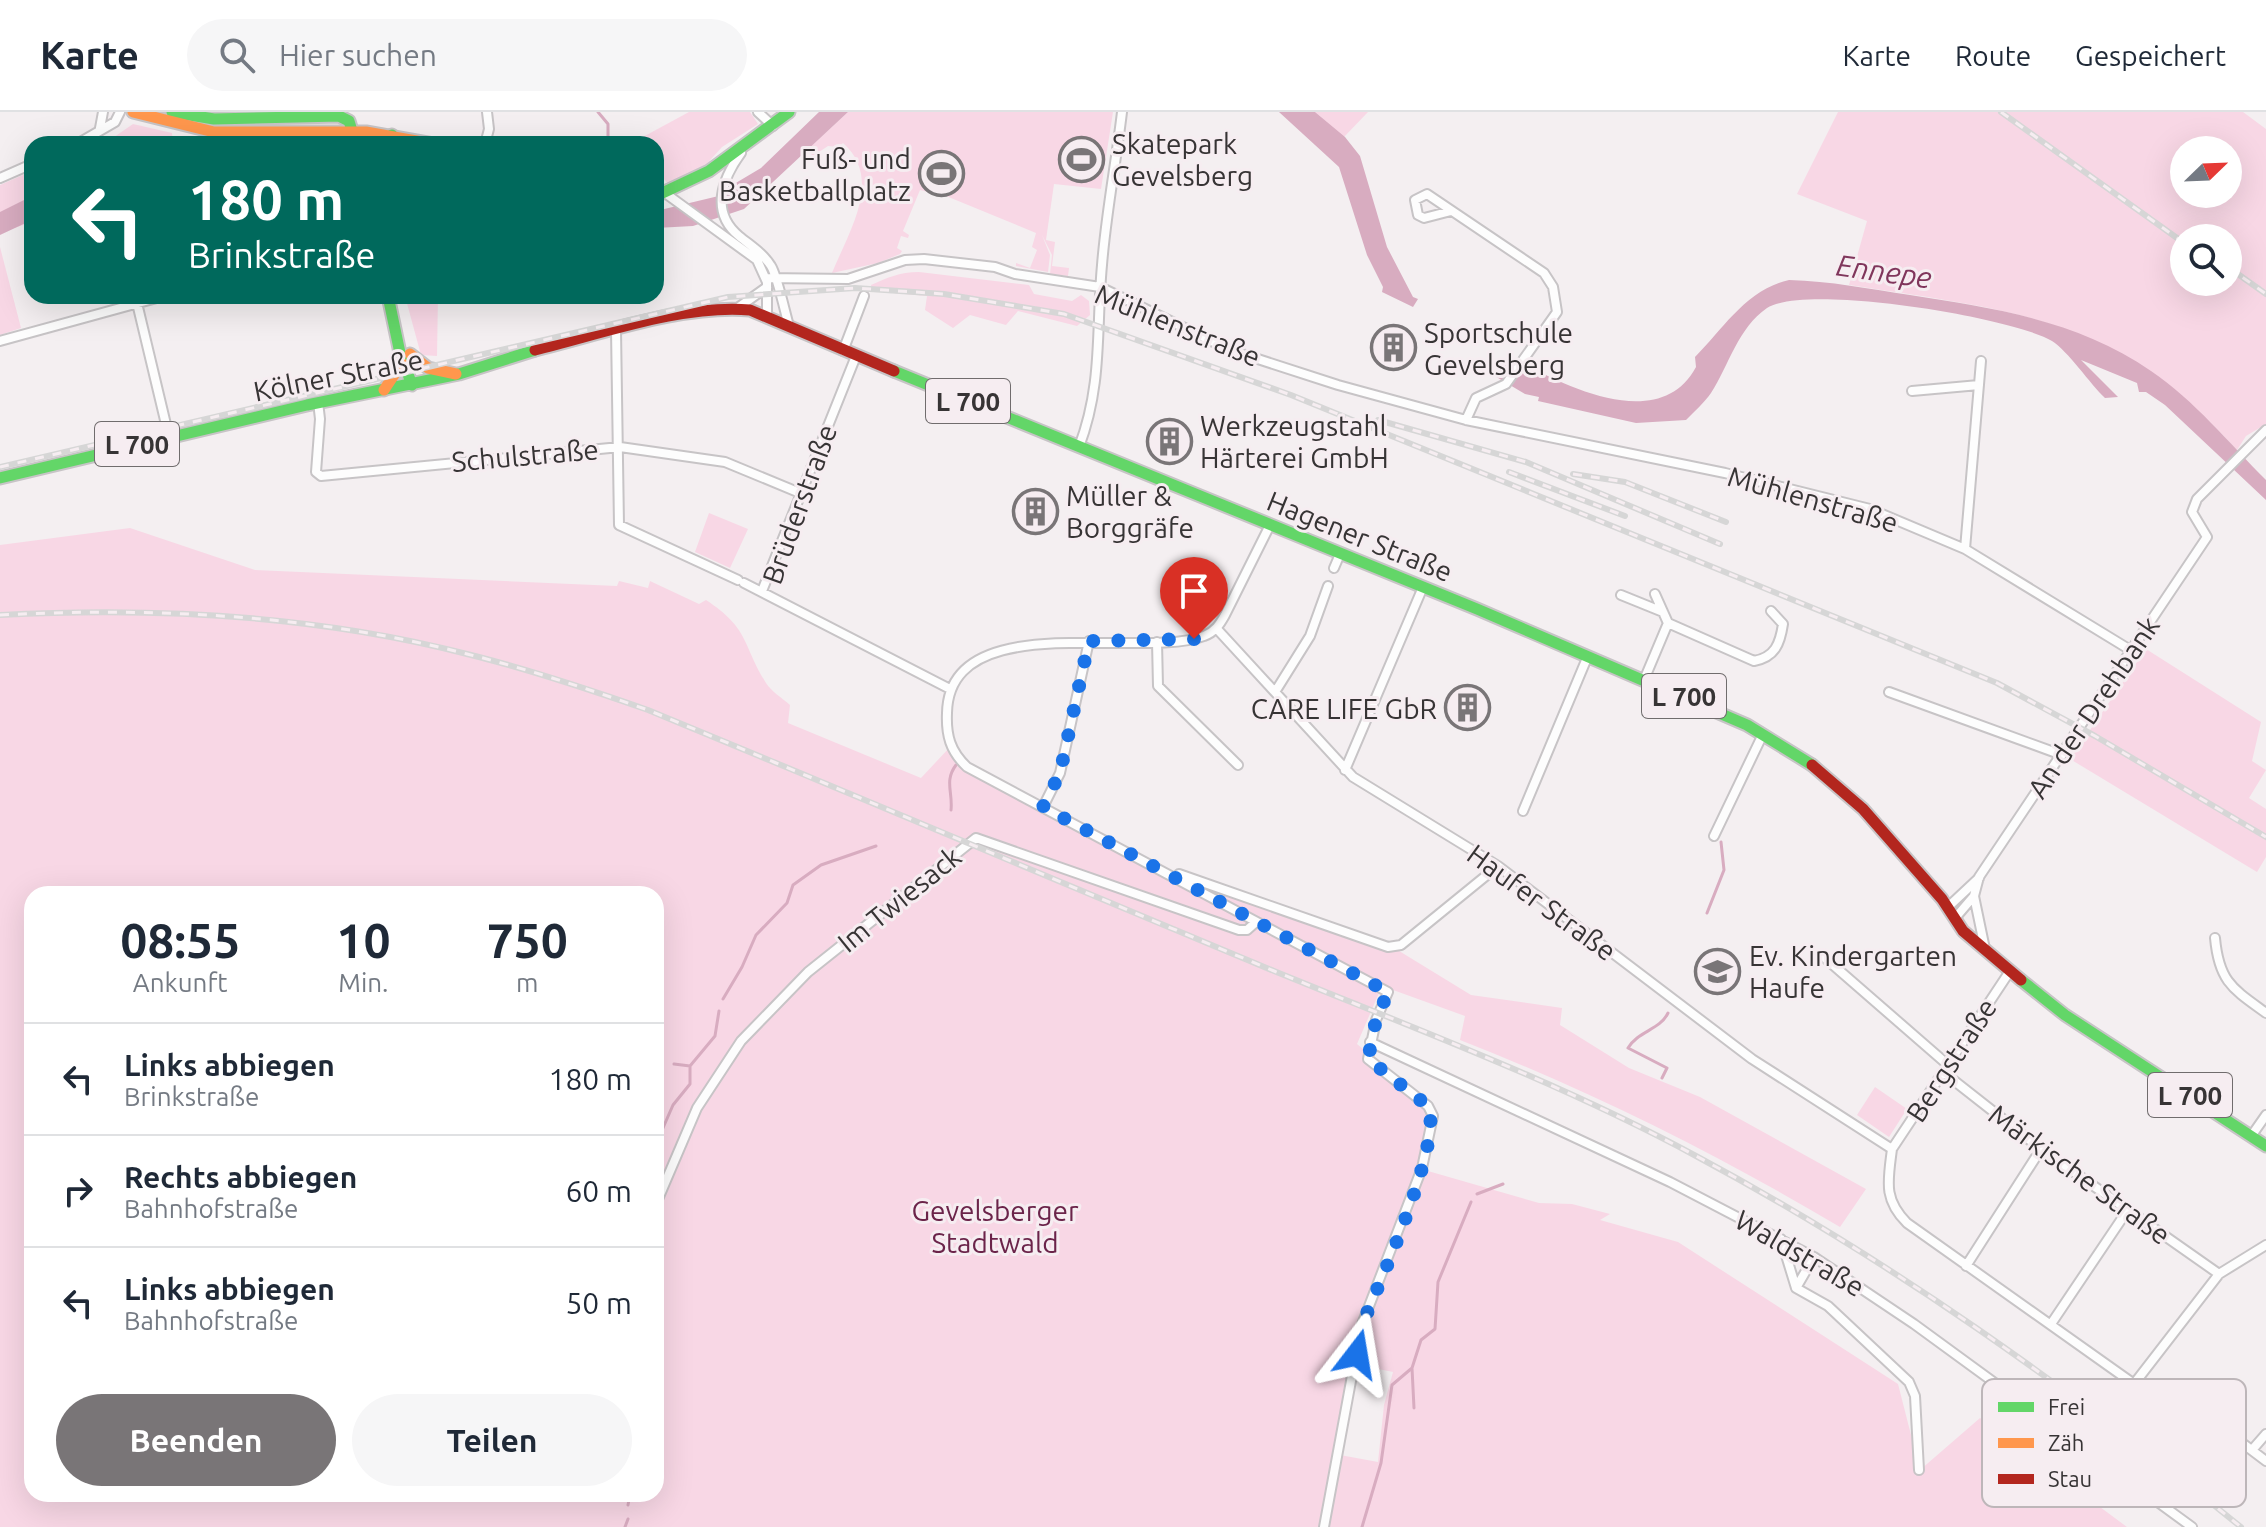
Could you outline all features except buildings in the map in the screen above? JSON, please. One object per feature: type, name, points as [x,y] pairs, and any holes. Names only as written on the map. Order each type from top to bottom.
[{"type":"main road","points":[[133,112],[214,132],[303,136]]},
{"type":"main road","points":[[172,112],[213,116],[347,114],[348,136]]},
{"type":"main road","points":[[664,193],[686,185],[746,146],[789,112]]},
{"type":"main road","points":[[377,136],[397,136]]},
{"type":"main road","points":[[390,304],[412,385]]},
{"type":"main road","name":"Hagener Straße","points":[[685,314],[737,308],[767,316],[843,351],[1713,708],[1763,734],[1818,769],[1863,809],[1952,912],[1963,931],[2010,971],[2065,1015],[2266,1146]]},
{"type":"main road","name":"Kölner Straße","points":[[0,478],[318,402],[459,374],[685,314]]},
{"type":"main road","points":[[406,359],[428,368],[459,374]]},
{"type":"main road","points":[[384,390],[406,359]]},
{"type":"street","points":[[100,128],[103,112]]},
{"type":"street","points":[[88,136],[115,122],[120,112]]},
{"type":"street","points":[[487,112],[487,136]]},
{"type":"street","points":[[758,112],[773,126]]},
{"type":"street","points":[[1079,447],[1093,412],[1100,287],[1122,112]]},
{"type":"street","points":[[213,116],[214,132]]},
{"type":"street","points":[[746,146],[721,189],[726,219],[737,234],[763,254],[776,277],[789,326]]},
{"type":"street","points":[[0,178],[24,168]]},
{"type":"street","points":[[664,196],[680,204],[757,260],[766,282],[767,316]]},
{"type":"street","points":[[1451,211],[1544,273],[1553,287],[1557,312],[1506,384],[1476,398],[1466,420]]},
{"type":"street","name":"Mühlenstraße","points":[[766,282],[776,277],[848,279],[905,260],[924,259],[995,267],[1026,276],[1100,287],[1230,350],[1338,385],[1466,420],[1725,473],[1870,509],[1965,549],[2132,651]]},
{"type":"street","points":[[737,308],[762,293],[766,282]]},
{"type":"street","points":[[843,351],[864,296]]},
{"type":"street","points":[[0,341],[133,304]]},
{"type":"street","points":[[137,304],[169,437]]},
{"type":"street","points":[[616,330],[619,525],[762,591]]},
{"type":"street","name":"Brüderstraße","points":[[856,356],[762,591],[950,689]]},
{"type":"street","points":[[1965,549],[1981,361]]},
{"type":"street","points":[[1912,391],[1979,385]]},
{"type":"street","name":"Schulstraße","points":[[318,402],[320,419],[316,472],[321,476],[620,447],[725,462],[800,493]]},
{"type":"street","name":"An der Drehbank","points":[[1952,912],[2062,755],[2207,537],[2192,512],[2194,506],[2225,468],[2266,430]]},
{"type":"street","points":[[1270,525],[1248,574],[1217,629],[1194,639],[1089,641],[1015,647],[970,667],[950,689],[947,730],[950,747],[967,767],[1388,992],[1370,1042],[1368,1059],[1428,1106],[1433,1116],[1422,1168],[1361,1327],[1324,1527]]},
{"type":"street","points":[[1334,568],[1340,554]]},
{"type":"street","points":[[1275,692],[1310,636],[1328,586]]},
{"type":"street","points":[[1345,770],[1423,587]]},
{"type":"street","points":[[1655,594],[1668,623],[1754,661],[1771,656],[1780,638],[1783,624],[1771,611]]},
{"type":"street","points":[[1621,595],[1663,612]]},
{"type":"street","points":[[1644,680],[1668,623]]},
{"type":"street","name":"Haufer Straße","points":[[1217,629],[1345,770],[1498,866],[1752,1059],[1892,1149]]},
{"type":"street","points":[[1043,807],[1060,773],[1089,641]]},
{"type":"street","points":[[1157,642],[1158,686],[1238,765]]},
{"type":"street","points":[[1523,811],[1587,658]]},
{"type":"street","points":[[1889,692],[2062,755]]},
{"type":"street","points":[[1714,836],[1763,734]]},
{"type":"street","name":"Im Twiesack","points":[[664,1185],[697,1108],[741,1041],[808,972],[976,838],[1239,930],[1247,930],[1256,922]]},
{"type":"street","points":[[1155,866],[1388,947],[1401,945],[1498,866]]},
{"type":"street","name":"An der Drehbank","points":[[1979,877],[1974,896],[1985,949]]},
{"type":"street","name":"An der Drehbank","points":[[1952,912],[1974,896]]},
{"type":"street","points":[[2215,938],[2218,964],[2226,981],[2266,1013]]},
{"type":"street","name":"Märkische Straße","points":[[1825,958],[1945,1068],[2041,1149],[2219,1274]]},
{"type":"street","name":"Bergstraße","points":[[1892,1149],[2010,971]]},
{"type":"street","name":"Waldstraße","points":[[1370,1042],[1670,1182],[1781,1238],[1914,1324],[1989,1379]]},
{"type":"street","points":[[2252,1135],[2266,1115]]},
{"type":"street","points":[[1892,1149],[1888,1182],[1892,1207],[1907,1223],[2127,1379]]},
{"type":"street","points":[[1966,1266],[2041,1149]]},
{"type":"street","points":[[2051,1324],[2127,1211]]},
{"type":"street","points":[[1781,1238],[1796,1288],[1828,1306],[1909,1382],[1915,1396],[1919,1470]]},
{"type":"street","points":[[2138,1379],[2219,1274],[2266,1245]]},
{"type":"street","points":[[1796,1288],[1814,1257]]},
{"type":"street","points":[[2252,1450],[2266,1434]]},
{"type":"street","points":[[2246,1446],[2266,1461]]},
{"type":"street","name":"Waldstraße","points":[[2165,1507],[2192,1527]]},
{"type":"green space","points":[[689,112],[750,112],[758,124],[722,147],[704,167],[670,186],[664,179],[664,136],[645,136]]},
{"type":"green space","points":[[848,112],[1113,112],[1101,189],[1054,184],[1046,240],[1055,242],[1052,266],[1069,268],[1068,276],[1050,274],[1052,255],[1042,235],[1050,255],[1048,272],[1016,266],[1016,263],[1030,268],[1037,250],[1032,247],[1036,233],[929,189],[928,192],[920,190],[903,231],[909,235],[908,238],[901,236],[897,248],[902,251],[900,254],[878,263],[832,273],[859,206],[861,173],[855,157],[843,143],[839,147],[828,146],[813,156],[807,150]]},
{"type":"green space","points":[[1315,112],[1368,112],[1344,137]]},
{"type":"green space","points":[[1838,112],[2243,112],[2266,129],[2266,424],[2246,436],[2237,450],[2192,406],[2149,372],[2105,346],[2060,327],[2013,314],[1849,285],[1867,221],[1797,194]]},
{"type":"green space","points":[[133,124],[172,133],[172,136],[116,136]]},
{"type":"green space","points":[[24,174],[24,225],[0,233],[0,185]]},
{"type":"green space","points":[[0,247],[21,328],[0,335]]},
{"type":"green space","points":[[919,272],[1029,285],[1034,294],[1072,301],[1081,295],[1089,301],[1090,315],[1077,326],[1018,311],[1006,325],[970,315],[953,328],[925,310],[927,296],[872,291],[871,285],[882,280]]},
{"type":"green space","points":[[407,304],[438,304],[437,356],[421,355]]},
{"type":"green space","points":[[709,513],[748,529],[730,568],[695,552]]},
{"type":"green space","name":"Gevelsberger Stadtwald","points":[[130,528],[255,570],[617,586],[619,581],[648,588],[650,581],[699,604],[706,600],[731,620],[744,638],[766,683],[790,705],[788,723],[921,778],[950,747],[958,759],[1155,866],[1391,946],[1471,995],[1562,1008],[1560,1025],[1629,1068],[1700,1097],[1866,1189],[1840,1227],[1654,1126],[1460,1040],[1465,1016],[1382,986],[1357,1044],[1430,1104],[1421,1169],[1539,1203],[1572,1204],[1610,1214],[1600,1220],[1678,1242],[1898,1384],[1920,1470],[1980,1418],[1982,1507],[2100,1507],[2127,1527],[0,1527],[0,545]],"holes":[[[1359,1365],[1393,1372],[1384,1405],[1378,1462],[1340,1455]]]},
{"type":"green space","points":[[2146,649],[2261,722],[2252,761],[2266,770],[2249,798],[2266,809],[2266,857],[2257,872],[2070,759]]},
{"type":"green space","points":[[1875,1087],[1907,1109],[1889,1137],[1857,1115]]},
{"type":"shaded area","points":[[819,112],[848,112],[744,209],[693,226],[664,228],[664,209],[727,194],[729,187],[761,168]]},
{"type":"shaded area","points":[[1279,112],[1315,112],[1345,137],[1360,156],[1387,247],[1413,297],[1418,299],[1413,307],[1382,292],[1383,287],[1367,255],[1339,167]]},
{"type":"shaded area","points":[[24,200],[24,224],[0,235],[0,212]]},
{"type":"shaded area","points":[[1789,280],[1973,305],[2035,319],[2095,340],[2151,371],[2197,409],[2266,480],[2266,500],[2165,405],[2146,392],[2139,392],[2137,383],[2081,360],[2118,397],[2105,398],[2052,341],[1996,322],[1954,313],[1822,299],[1789,301],[1767,308],[1749,326],[1711,393],[1686,420],[1636,423],[1538,401],[1539,397],[1525,394],[1493,375],[1511,357],[1555,380],[1608,398],[1634,401],[1658,398],[1679,387],[1696,367],[1695,357],[1748,301],[1760,292]]},
{"type":"waterway","points":[[598,112],[608,124],[608,136]]},
{"type":"waterway","points":[[951,810],[950,782],[956,765]]},
{"type":"waterway","points":[[1707,913],[1724,870],[1721,842]]},
{"type":"waterway","points":[[723,999],[756,935],[787,903],[793,885],[821,865],[876,846]]},
{"type":"waterway","points":[[664,1126],[673,1105],[690,1084],[690,1066],[715,1036],[719,1011]]},
{"type":"waterway","points":[[1662,1078],[1667,1068],[1628,1048],[1668,1013]]},
{"type":"waterway","points":[[674,1064],[690,1066]]},
{"type":"waterway","points":[[1477,1194],[1503,1184]]},
{"type":"waterway","points":[[1362,1527],[1381,1463],[1392,1385],[1412,1368],[1421,1340],[1435,1329],[1438,1282],[1471,1202]]},
{"type":"waterway","points":[[1412,1368],[1414,1408]]},
{"type":"waterway","points":[[625,1527],[628,1519]]},
{"type":"railway","points":[[2001,112],[2170,233]]},
{"type":"railway","points":[[2242,277],[2266,294]]},
{"type":"railway","points":[[0,467],[728,297],[855,288],[944,294],[1064,314],[1291,395],[1997,683],[2095,736],[2266,837]]},
{"type":"railway","points":[[1378,420],[1526,462],[1720,544]]},
{"type":"railway","points":[[1509,472],[1625,516]]},
{"type":"railway","points":[[1573,474],[1625,482],[1726,522]]},
{"type":"railway","points":[[0,615],[176,614],[294,622],[352,630],[490,660],[648,710],[1593,1104],[1769,1196],[1909,1283],[2049,1379]]},
{"type":"railway","points":[[2216,1507],[2241,1527]]},
{"type":"traffic: fast","points":[[172,112],[214,119],[339,116],[349,121],[354,136]]},
{"type":"traffic: fast","points":[[664,192],[709,171],[789,112]]},
{"type":"traffic: fast","points":[[390,304],[400,353],[412,385]]},
{"type":"traffic: fast","points":[[0,478],[307,405],[459,374],[535,350]]},
{"type":"traffic: fast","points":[[894,371],[1477,609],[1747,725],[1812,765]]},
{"type":"traffic: fast","points":[[2021,980],[2065,1015],[2266,1146]]},
{"type":"traffic: slow","points":[[133,112],[214,132],[366,132],[388,136]]},
{"type":"traffic: slow","points":[[410,354],[428,368],[456,374]]},
{"type":"traffic: slow","points":[[384,390],[402,363]]},
{"type":"traffic: jam","points":[[535,350],[670,316],[697,311],[750,310],[894,371]]},
{"type":"traffic: jam","points":[[1812,765],[1863,809],[1942,899],[1963,931],[2021,980]]},
{"type":"place","name":"Skatepark Gevelsberg","points":[[1081,159]]},
{"type":"place","name":"Fuß- und Basketballplatz","points":[[942,174]]},
{"type":"place","name":"Sportschule Gevelsberg","points":[[1393,348]]},
{"type":"place","name":"Werkzeugstahl Härterei GmbH","points":[[1169,441]]},
{"type":"place","name":"Müller & Borggräfe","points":[[1035,511]]},
{"type":"place","name":"CARE LIFE GbR","points":[[1468,708]]},
{"type":"place","name":"Ev. Kindergarten Haufe","points":[[1718,971]]},
{"type":"route","points":[[1194,639],[1089,641],[1060,773],[1043,807],[1388,992],[1376,1020],[1368,1059],[1422,1100],[1433,1116],[1422,1168],[1361,1327],[1357,1354]]},
{"type":"water label","name":"Ennepe","points":[[1884,271]]}]
